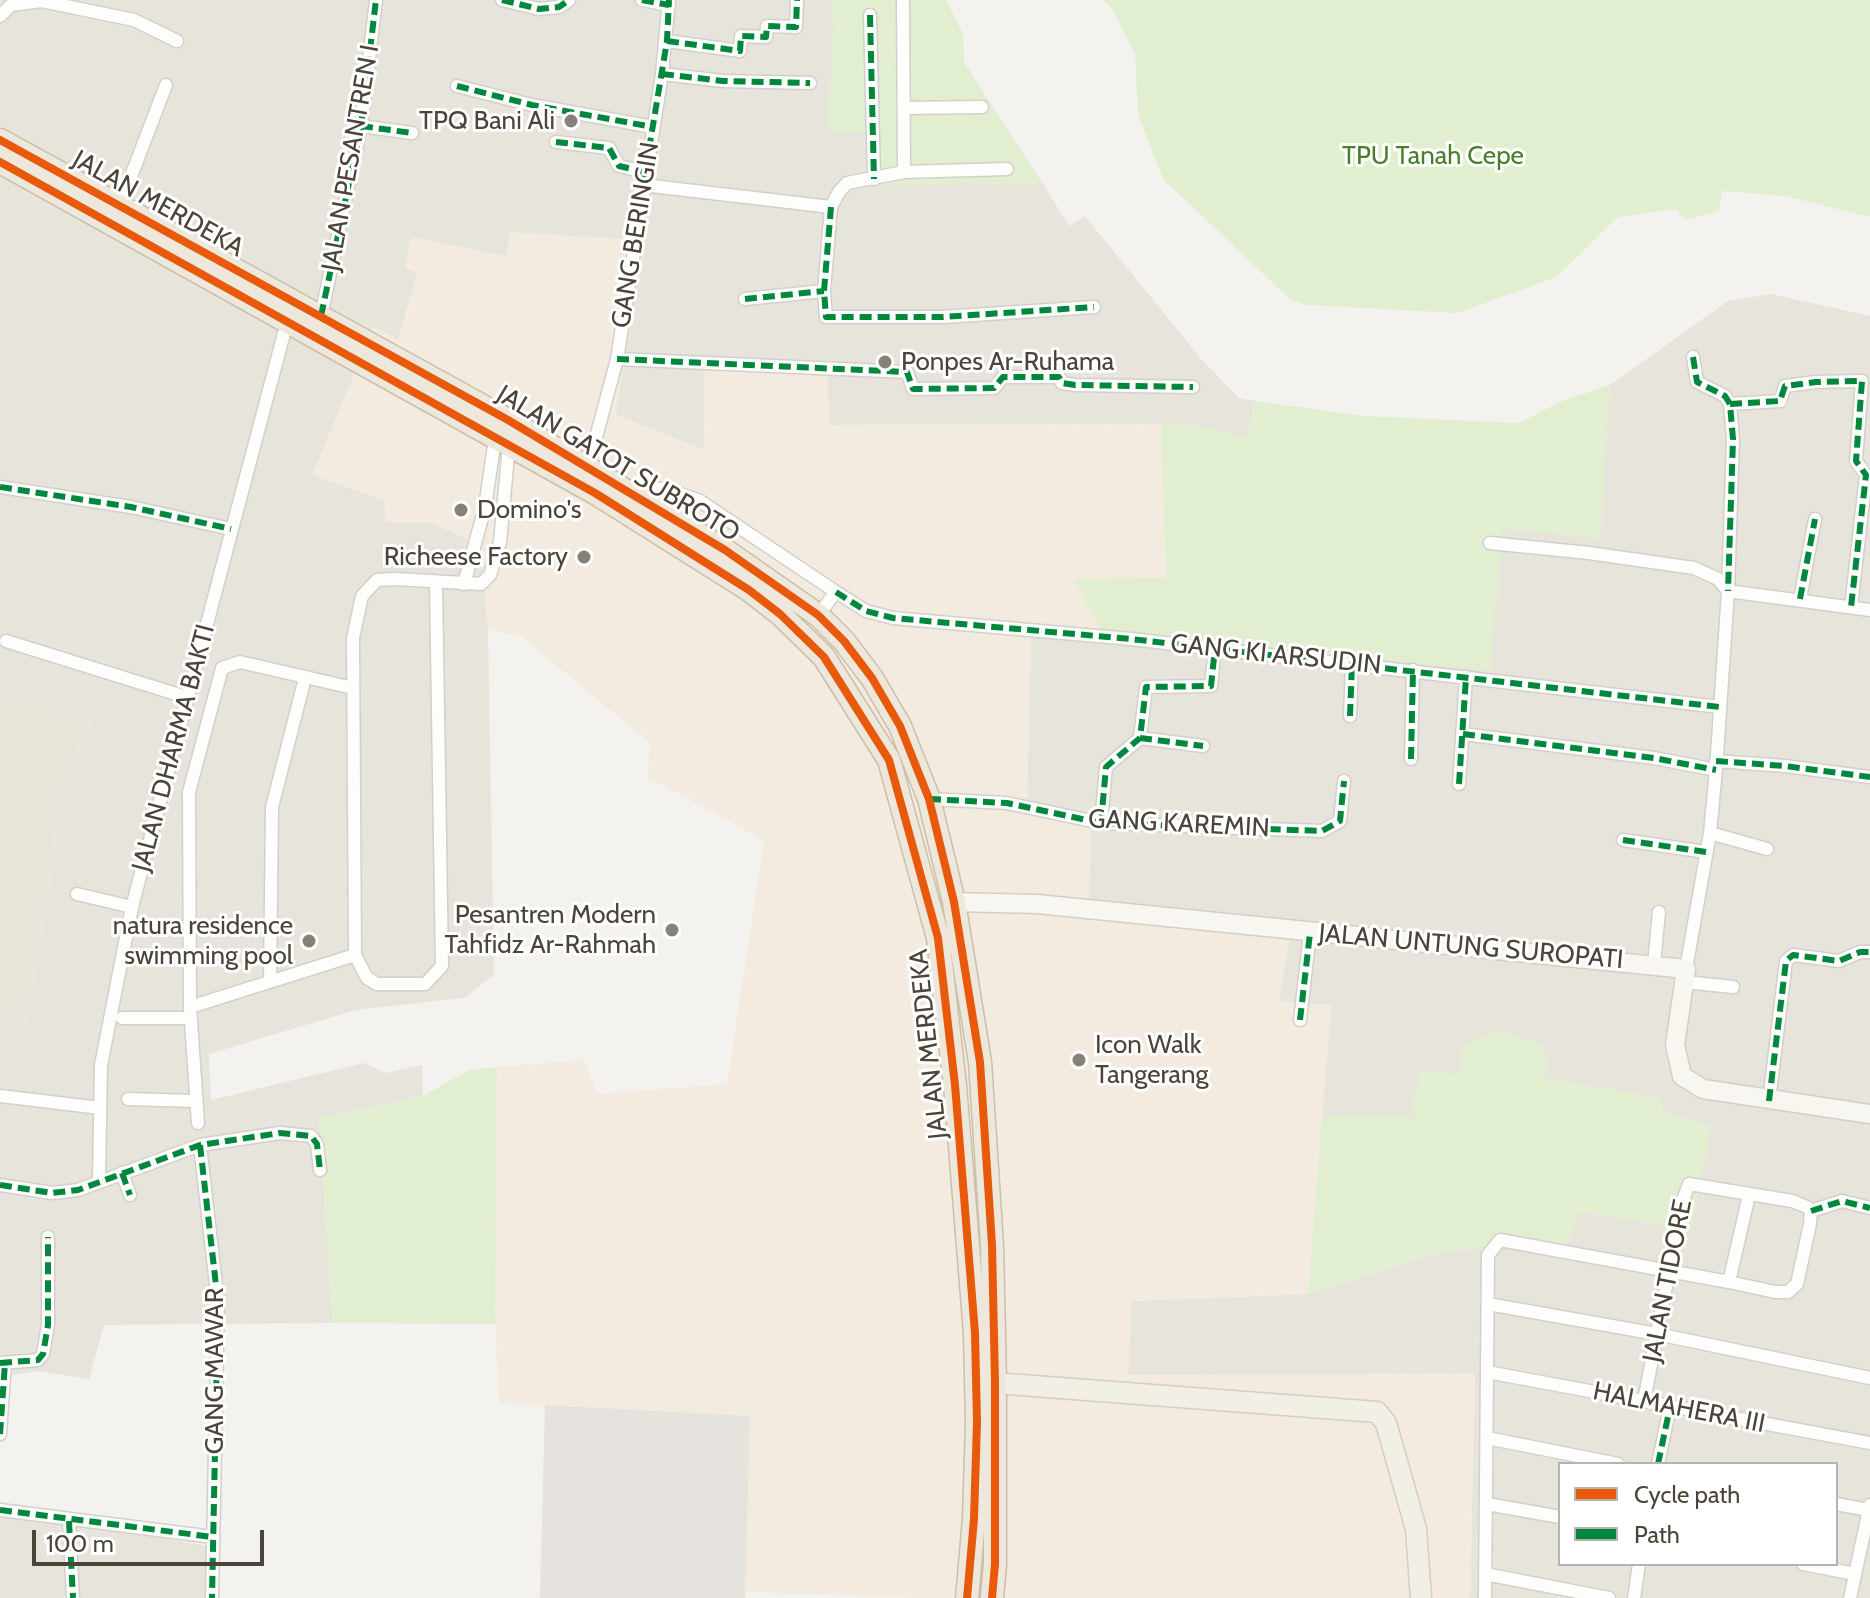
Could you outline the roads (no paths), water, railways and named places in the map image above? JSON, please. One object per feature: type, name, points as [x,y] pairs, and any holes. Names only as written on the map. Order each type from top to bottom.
[{"type":"highway","name":"JALAN MERDEKA","points":[[0,140],[120,205],[502,442],[579,474],[749,590],[780,614],[824,657],[889,760],[938,938],[986,1382],[967,1598]]},
{"type":"highway","name":"JALAN MERDEKA","points":[[0,162],[292,312]]},
{"type":"highway","name":"JALAN GATOT SUBROTO","points":[[292,312],[321,316],[579,474],[626,490],[725,550],[818,615],[844,641],[872,678],[900,726],[929,799],[954,902],[980,1062],[992,1245],[986,1382],[995,1564],[992,1598]]},
{"type":"main road","points":[[986,1382],[1377,1412],[1386,1423],[1416,1529],[1421,1598]]},
{"type":"street","name":"JALAN PESANTREN I","points":[[321,316],[361,126],[376,0]]},
{"type":"street","points":[[502,0],[539,9],[559,7],[569,0]]},
{"type":"street","points":[[642,0],[669,2]]},
{"type":"street","points":[[667,41],[740,51],[741,36],[766,37],[767,26],[796,27],[797,0]]},
{"type":"street","points":[[903,0],[904,172]]},
{"type":"street","points":[[0,16],[11,5],[42,1],[134,20],[177,41]]},
{"type":"street","name":"GANG BERINGIN","points":[[579,474],[591,456],[617,359],[667,41],[669,2]]},
{"type":"street","points":[[870,15],[874,179]]},
{"type":"street","points":[[662,74],[723,81],[810,83]]},
{"type":"street","points":[[120,205],[166,85]]},
{"type":"street","points":[[457,86],[532,105],[653,127]]},
{"type":"street","points":[[905,108],[982,107]]},
{"type":"street","points":[[361,126],[412,133]]},
{"type":"street","points":[[556,142],[609,148],[619,166],[644,179],[831,207]]},
{"type":"street","points":[[1007,169],[904,172],[847,183],[831,207],[824,291],[826,317],[942,317],[1094,307]]},
{"type":"street","points":[[745,299],[824,291]]},
{"type":"street","name":"JALAN DHARMA BAKTI","points":[[99,1180],[101,1065],[132,907],[231,529],[292,312]]},
{"type":"street","points":[[1693,357],[1697,382],[1725,396],[1730,404],[1733,439],[1728,591],[1710,833],[1675,1045],[1682,1076],[1703,1089],[1870,1114]]},
{"type":"street","points":[[617,359],[907,372],[913,389],[994,388],[1003,377],[1059,377],[1062,383],[1075,385],[1193,387]]},
{"type":"street","points":[[1730,404],[1780,401],[1785,386],[1862,381],[1856,461],[1866,475],[1864,555],[1851,607]]},
{"type":"street","points":[[436,583],[442,966],[425,984],[377,984],[367,978],[355,955],[353,638],[362,596],[377,580],[481,584],[490,575],[500,542],[502,442]]},
{"type":"street","points":[[464,584],[502,442]]},
{"type":"street","points":[[0,487],[131,507],[231,529]]},
{"type":"street","name":"GANG KI ARSUDIN","points":[[626,490],[670,490],[700,501],[836,592],[879,616],[1215,648],[1720,707]]},
{"type":"street","points":[[1800,599],[1815,519]]},
{"type":"street","points":[[1490,543],[1694,568],[1718,579],[1728,591],[1870,610]]},
{"type":"street","points":[[818,615],[836,592]]},
{"type":"street","points":[[6,641],[189,698]]},
{"type":"street","points":[[1101,823],[1106,767],[1140,738],[1146,687],[1211,686],[1215,648]]},
{"type":"street","points":[[198,1123],[190,1013],[189,792],[222,668],[240,662],[353,688]]},
{"type":"street","points":[[1350,716],[1352,663]]},
{"type":"street","points":[[1411,759],[1413,670]]},
{"type":"street","points":[[1459,784],[1466,677]]},
{"type":"street","points":[[270,982],[272,807],[305,678]]},
{"type":"street","points":[[1463,734],[1716,766],[1785,766],[1870,777]]},
{"type":"street","points":[[1140,738],[1203,746]]},
{"type":"street","name":"GANG KAREMIN","points":[[929,799],[1007,803],[1101,823],[1322,831],[1340,821],[1344,781]]},
{"type":"street","points":[[1710,833],[1767,849]]},
{"type":"street","points":[[1623,840],[1706,852]]},
{"type":"street","points":[[77,894],[132,907]]},
{"type":"street","name":"JALAN UNTUNG SUROPATI","points":[[954,902],[1037,904],[1310,933],[1654,964],[1685,976]]},
{"type":"street","points":[[1654,964],[1659,912]]},
{"type":"street","points":[[1300,1020],[1310,933]]},
{"type":"street","points":[[1769,1101],[1786,961],[1793,955],[1839,961],[1860,952],[1870,952]]},
{"type":"street","points":[[122,1018],[190,1013],[270,982],[355,955]]},
{"type":"street","points":[[1685,976],[1733,987]]},
{"type":"street","points":[[0,1096],[100,1108]]},
{"type":"street","points":[[128,1099],[195,1101]]},
{"type":"street","points":[[0,1185],[52,1193],[78,1190],[200,1145],[280,1133],[311,1136],[317,1144],[320,1170]]},
{"type":"street","name":"GANG MAWAR","points":[[200,1145],[218,1303],[212,1598]]},
{"type":"street","points":[[122,1173],[130,1195]]},
{"type":"street","name":"JALAN TIDORE","points":[[1644,1401],[1682,1203],[1689,1184],[1792,1201],[1811,1211]]},
{"type":"street","points":[[1729,1282],[1749,1195]]},
{"type":"street","points":[[1485,1598],[1488,1255],[1500,1240],[1788,1292],[1797,1284],[1811,1211],[1842,1201],[1870,1208]]},
{"type":"street","points":[[0,1434],[2,1363],[38,1360],[43,1354],[48,1325],[48,1237]]},
{"type":"street","points":[[1488,1304],[1657,1334],[1870,1378]]},
{"type":"street","name":"HALMAHERA III","points":[[1487,1372],[1870,1443]]},
{"type":"street","points":[[1658,1462],[1670,1407]]},
{"type":"street","points":[[1487,1438],[1608,1462]]},
{"type":"street","points":[[1487,1504],[1558,1517]]},
{"type":"street","points":[[1838,1504],[1870,1508],[1850,1598]]},
{"type":"street","points":[[0,1510],[213,1537]]},
{"type":"street","points":[[69,1521],[73,1598]]},
{"type":"street","points":[[1634,1598],[1639,1566]]},
{"type":"street","points":[[1813,1566],[1855,1574]]},
{"type":"street","points":[[1485,1574],[1609,1598]]},
{"type":"place","name":"TPQ Bani Ali","points":[[571,121]]},
{"type":"place","name":"Ponpes Ar-Ruhama","points":[[885,362]]},
{"type":"place","name":"Domino's","points":[[461,510]]},
{"type":"place","name":"Richeese Factory","points":[[584,557]]},
{"type":"place","name":"Pesantren Modern Tahfidz Ar-Rahmah","points":[[672,930]]},
{"type":"place","name":"natura residence swimming pool","points":[[309,941]]},
{"type":"place","name":"Icon Walk Tangerang","points":[[1079,1060]]},
{"type":"park label","name":"TPU Tanah Cepe","points":[[1433,156]]}]
